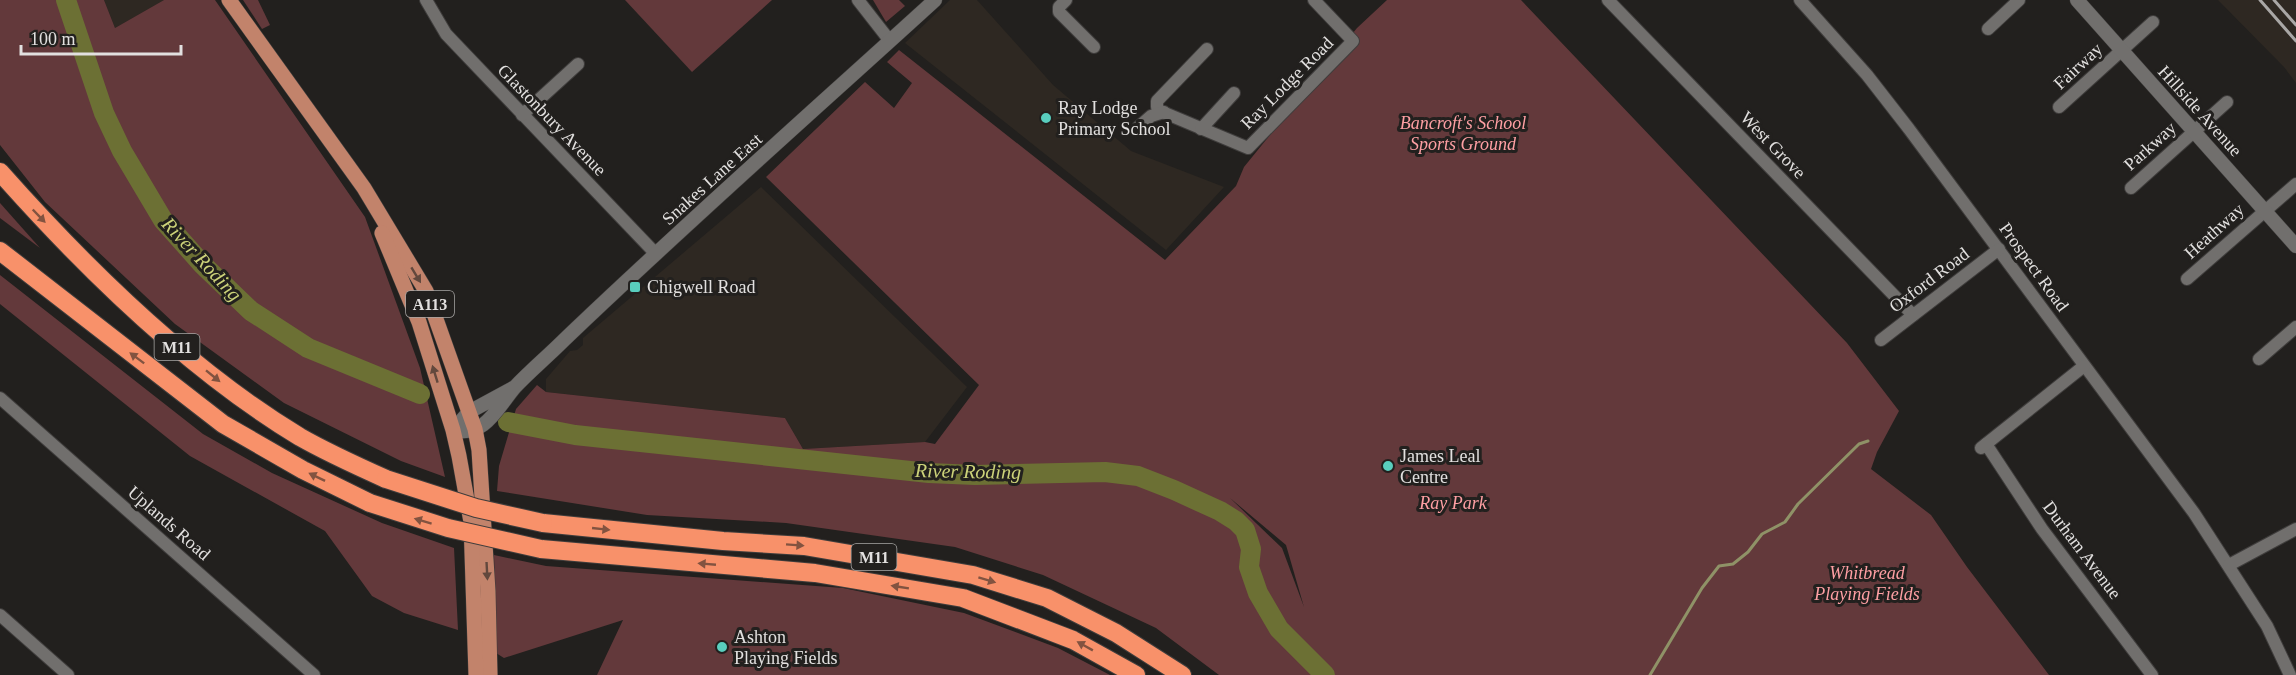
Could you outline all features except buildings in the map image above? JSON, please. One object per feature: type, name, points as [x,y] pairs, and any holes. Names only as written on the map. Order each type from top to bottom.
[{"type":"highway","name":"M11","points":[[0,172],[91,269],[171,342],[238,396],[301,437],[387,479],[476,508],[543,523],[723,541],[804,546],[973,575],[1047,598],[1116,633],[1182,675]]},
{"type":"highway","name":"M11","points":[[0,251],[223,424],[303,470],[369,503],[448,528],[541,549],[815,573],[963,598],[1073,640],[1136,675]]},
{"type":"main road","name":"A113","points":[[229,0],[364,188],[426,291],[475,429],[481,463],[490,675]]},
{"type":"main road","name":"A113","points":[[364,188],[419,322],[453,429],[471,522],[476,675]]},
{"type":"street","points":[[858,0],[890,41]]},
{"type":"street","name":"Snakes Lane East","points":[[475,429],[489,420],[515,387],[656,254],[935,0]]},
{"type":"street","points":[[1066,0],[1059,7],[1059,12],[1094,47]]},
{"type":"street","name":"Ray Lodge Road","points":[[1162,112],[1248,148],[1352,44],[1351,38],[1314,0]]},
{"type":"street","name":"West Grove","points":[[1608,0],[1913,315]]},
{"type":"street","name":"Prospect Road","points":[[1800,0],[1867,75],[2181,495],[2267,626],[2290,675]]},
{"type":"street","points":[[1988,29],[2019,0]]},
{"type":"street","name":"Hillside Avenue","points":[[2077,0],[2296,246]]},
{"type":"street","name":"Glastonbury Avenue","points":[[430,2],[446,34],[656,254]]},
{"type":"street","name":"Fairway","points":[[2059,107],[2153,22]]},
{"type":"street","points":[[1135,130],[1151,116],[1162,112],[1157,107],[1157,100],[1207,49]]},
{"type":"street","points":[[522,115],[578,64]]},
{"type":"street","points":[[1202,129],[1234,93]]},
{"type":"street","name":"Parkway","points":[[2131,188],[2227,102]]},
{"type":"street","name":"Heathway","points":[[2187,279],[2296,184]]},
{"type":"street","name":"Oxford Road","points":[[1881,340],[1999,249]]},
{"type":"street","points":[[2259,359],[2296,327]]},
{"type":"street","name":"Durham Avenue","points":[[2084,366],[1983,446],[2042,529],[2152,675]]},
{"type":"street","name":"Snakes Lane East","points":[[469,412],[515,387]]},
{"type":"street","name":"Uplands Road","points":[[0,398],[314,675]]},
{"type":"street","points":[[469,412],[453,429],[464,432],[475,429]]},
{"type":"street","points":[[2229,565],[2296,529]]},
{"type":"street","points":[[0,615],[68,675]]},
{"type":"shaded area","points":[[104,0],[164,0],[115,28]]},
{"type":"shaded area","name":"Ray Lodge Primary School","points":[[950,0],[977,0],[1053,85],[1131,151],[1224,187],[1166,250],[905,43]]},
{"type":"shaded area","points":[[2218,0],[2296,0],[2296,83],[2284,67]]},
{"type":"shaded area","points":[[761,187],[967,387],[925,442],[803,449],[785,418],[546,392],[546,379],[570,351],[577,350],[583,345],[583,338]]},
{"type":"green space","points":[[0,0],[104,0],[115,28],[164,0],[215,0],[365,217],[420,368],[445,477],[401,461],[284,403],[175,324],[45,202],[0,145]]},
{"type":"green space","points":[[243,0],[258,0],[270,25],[262,29]]},
{"type":"green space","points":[[625,0],[772,0],[692,72]]},
{"type":"green space","points":[[873,0],[899,0],[905,6],[886,22]]},
{"type":"green space","points":[[1387,0],[1521,0],[1847,343],[1899,411],[1877,452],[1871,469],[1931,515],[1967,567],[2049,675],[1219,675],[1156,628],[1043,575],[955,547],[786,523],[647,515],[497,491],[499,466],[516,409],[537,385],[546,392],[785,418],[803,449],[925,442],[935,444],[979,385],[766,177],[865,82],[894,108],[912,83],[887,62],[899,50],[1165,260],[1236,186],[1244,167],[1357,28]],"holes":[[[1230,498],[1286,545],[1304,607],[1282,548]]]},
{"type":"green space","points":[[0,203],[40,248],[0,218]]},
{"type":"green space","points":[[0,275],[203,434],[272,473],[382,523],[454,548],[458,630],[404,613],[372,596],[325,531],[190,456],[0,304]]},
{"type":"green space","points":[[494,555],[546,566],[843,588],[964,613],[1058,648],[1110,675],[597,675],[623,620],[504,658],[496,653]]},
{"type":"waterway","name":"River Roding","points":[[66,0],[104,113],[122,151],[163,220],[203,265],[251,311],[308,348],[420,394]]},
{"type":"waterway","name":"River Roding","points":[[508,422],[575,435],[929,473],[975,475],[1105,472],[1138,476],[1220,511],[1245,530],[1251,549],[1249,567],[1258,593],[1279,629],[1325,675]]},
{"type":"waterway","points":[[1650,675],[1702,588],[1719,566],[1733,564],[1748,552],[1762,534],[1785,522],[1798,504],[1859,444],[1868,441]]},
{"type":"railway","points":[[2260,0],[2296,41]]},
{"type":"railway","points":[[2274,0],[2296,25]]},
{"type":"place","name":"Ray Lodge Primary School","points":[[1046,118]]},
{"type":"place","name":"Chigwell Road","points":[[635,287]]},
{"type":"place","name":"James Leal Centre","points":[[1388,466]]},
{"type":"place","name":"Ashton Playing Fields","points":[[722,647]]},
{"type":"park label","name":"Bancroft's School Sports Ground","points":[[1463,133]]},
{"type":"park label","name":"Ray Park","points":[[1453,503]]},
{"type":"park label","name":"Whitbread Playing Fields","points":[[1867,583]]}]
